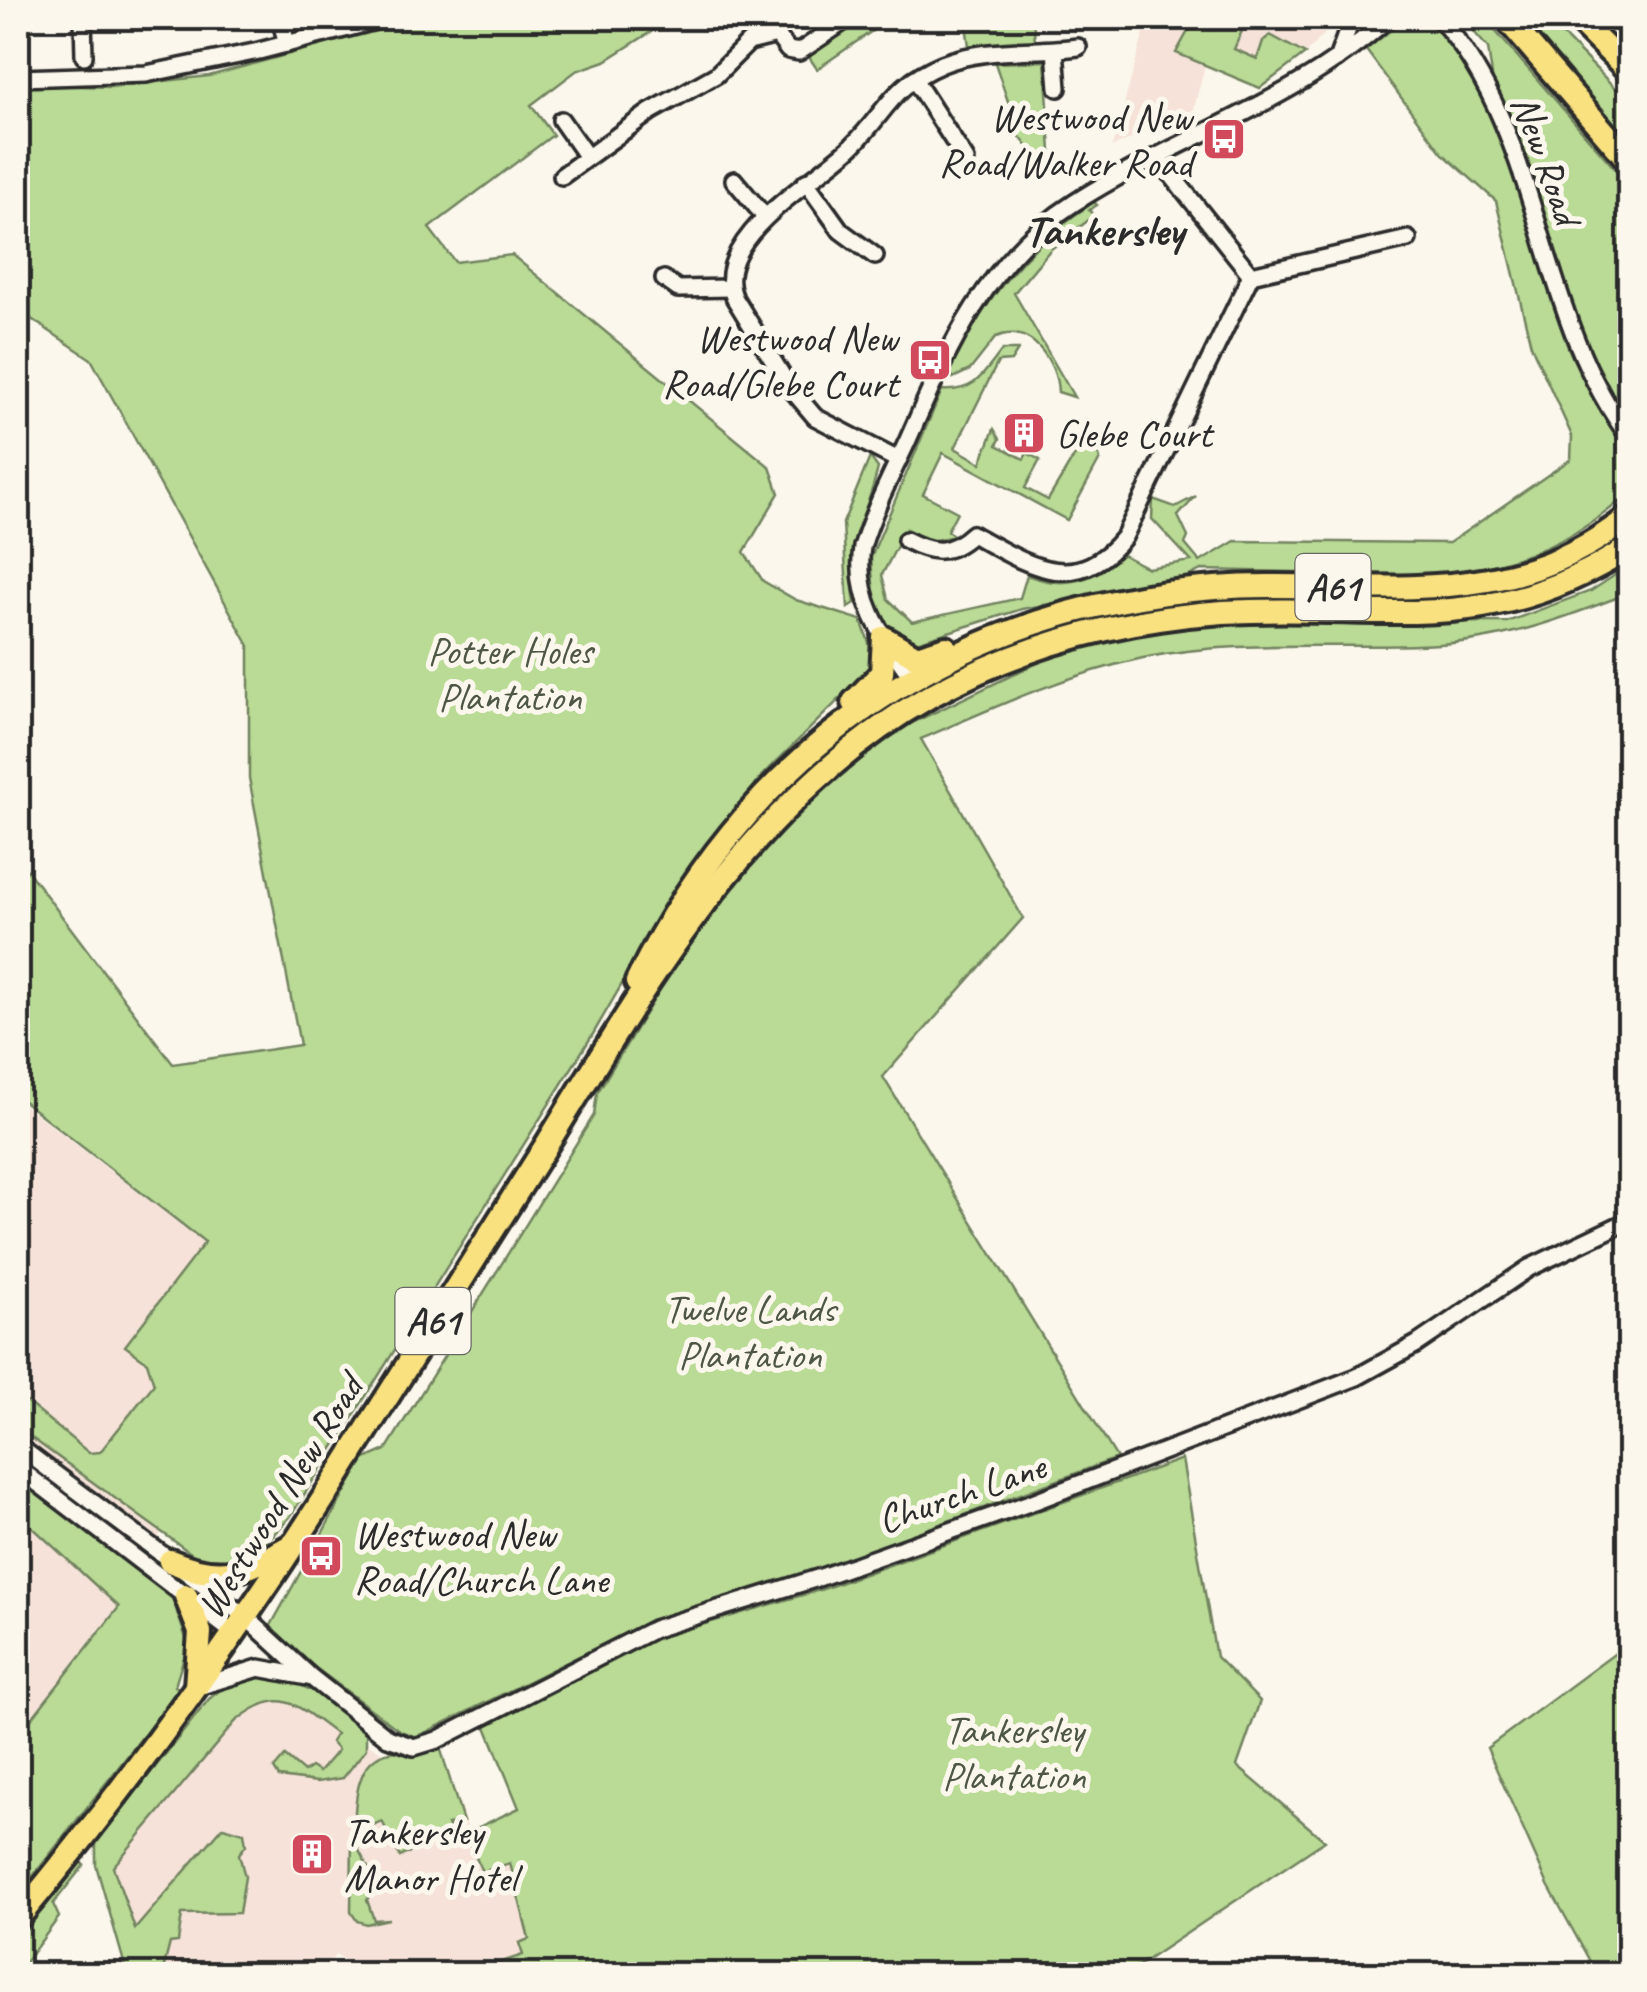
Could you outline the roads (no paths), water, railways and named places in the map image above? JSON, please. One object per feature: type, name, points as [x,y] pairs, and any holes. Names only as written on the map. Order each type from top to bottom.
[{"type":"highway","points":[[1506,18],[1630,162]]},
{"type":"highway","points":[[1576,18],[1630,72]]},
{"type":"highway","points":[[1622,18],[1630,25]]},
{"type":"highway","name":"Westwood New Road","points":[[609,1041],[668,917],[761,794],[806,755],[912,678],[1026,626],[1124,599],[1178,591],[1270,586],[1426,589],[1482,583],[1564,557],[1628,517]]},
{"type":"highway","name":"Westwood New Road","points":[[18,1918],[197,1690],[242,1626],[609,1041],[713,892],[772,819],[830,765],[910,708],[968,676],[1042,647],[1132,623],[1196,614],[1479,609],[1564,585],[1630,547]]},
{"type":"highway","points":[[806,755],[824,724],[868,691],[882,673],[884,638],[916,657],[980,633],[1026,626]]},
{"type":"highway","points":[[910,708],[912,678],[926,684],[1010,647],[1042,647]]},
{"type":"highway","points":[[170,1561],[194,1571],[222,1574],[252,1567],[295,1543]]},
{"type":"highway","points":[[186,1596],[200,1632],[197,1690]]},
{"type":"street","points":[[82,18],[84,56]]},
{"type":"street","points":[[280,18],[287,44]]},
{"type":"street","points":[[18,78],[128,76],[287,44],[388,18]]},
{"type":"street","points":[[562,176],[650,112],[706,81],[749,42],[776,34],[788,50],[799,52],[850,18]]},
{"type":"street","points":[[1337,59],[1352,18]]},
{"type":"street","points":[[912,678],[866,604],[860,559],[866,534],[945,356],[990,280],[1016,250],[1072,204],[1239,119],[1337,59],[1388,18]]},
{"type":"street","name":"New Road","points":[[1439,18],[1472,60],[1494,104],[1581,354],[1609,412],[1630,438]]},
{"type":"street","points":[[898,460],[815,417],[788,385],[730,288],[741,250],[765,217],[854,144],[886,101],[914,80],[964,58],[1078,47]]},
{"type":"street","points":[[1055,50],[1058,88]]},
{"type":"street","points":[[914,80],[966,160]]},
{"type":"street","points":[[561,120],[587,158]]},
{"type":"street","points":[[1158,158],[1251,275]]},
{"type":"street","points":[[734,180],[765,217]]},
{"type":"street","points":[[806,182],[842,232],[875,256]]},
{"type":"street","points":[[1251,275],[1408,239]]},
{"type":"street","points":[[906,540],[937,552],[957,547],[976,527],[1051,571],[1076,571],[1106,557],[1124,537],[1251,275]]},
{"type":"street","points":[[664,279],[678,289],[730,288]]},
{"type":"street","name":"Church Lane","points":[[242,1626],[396,1743],[414,1746],[438,1740],[654,1628],[820,1576],[1034,1500],[1357,1376],[1417,1344],[1529,1268],[1630,1220]]},
{"type":"street","points":[[18,1446],[170,1561],[242,1626]]},
{"type":"street","points":[[18,1468],[186,1596],[242,1626]]},
{"type":"street","name":"Church Lane","points":[[197,1690],[260,1668],[312,1678]]},
{"type":"place","name":"Westwood New Road/Walker Road","points":[[1224,139]]},
{"type":"place","name":"Westwood New Road/Glebe Court","points":[[930,360]]},
{"type":"place","name":"Glebe Court","points":[[1024,433]]},
{"type":"place","name":"Westwood New Road/Church Lane","points":[[321,1556]]},
{"type":"place","name":"Tankersley Manor Hotel","points":[[312,1854]]},
{"type":"district","name":"Tankersley","points":[[1104,229]]},
{"type":"park label","name":"Potter Holes Plantation","points":[[510,673]]},
{"type":"park label","name":"Twelve Lands Plantation","points":[[750,1331]]},
{"type":"park label","name":"Tankersley Plantation","points":[[1014,1752]]}]
